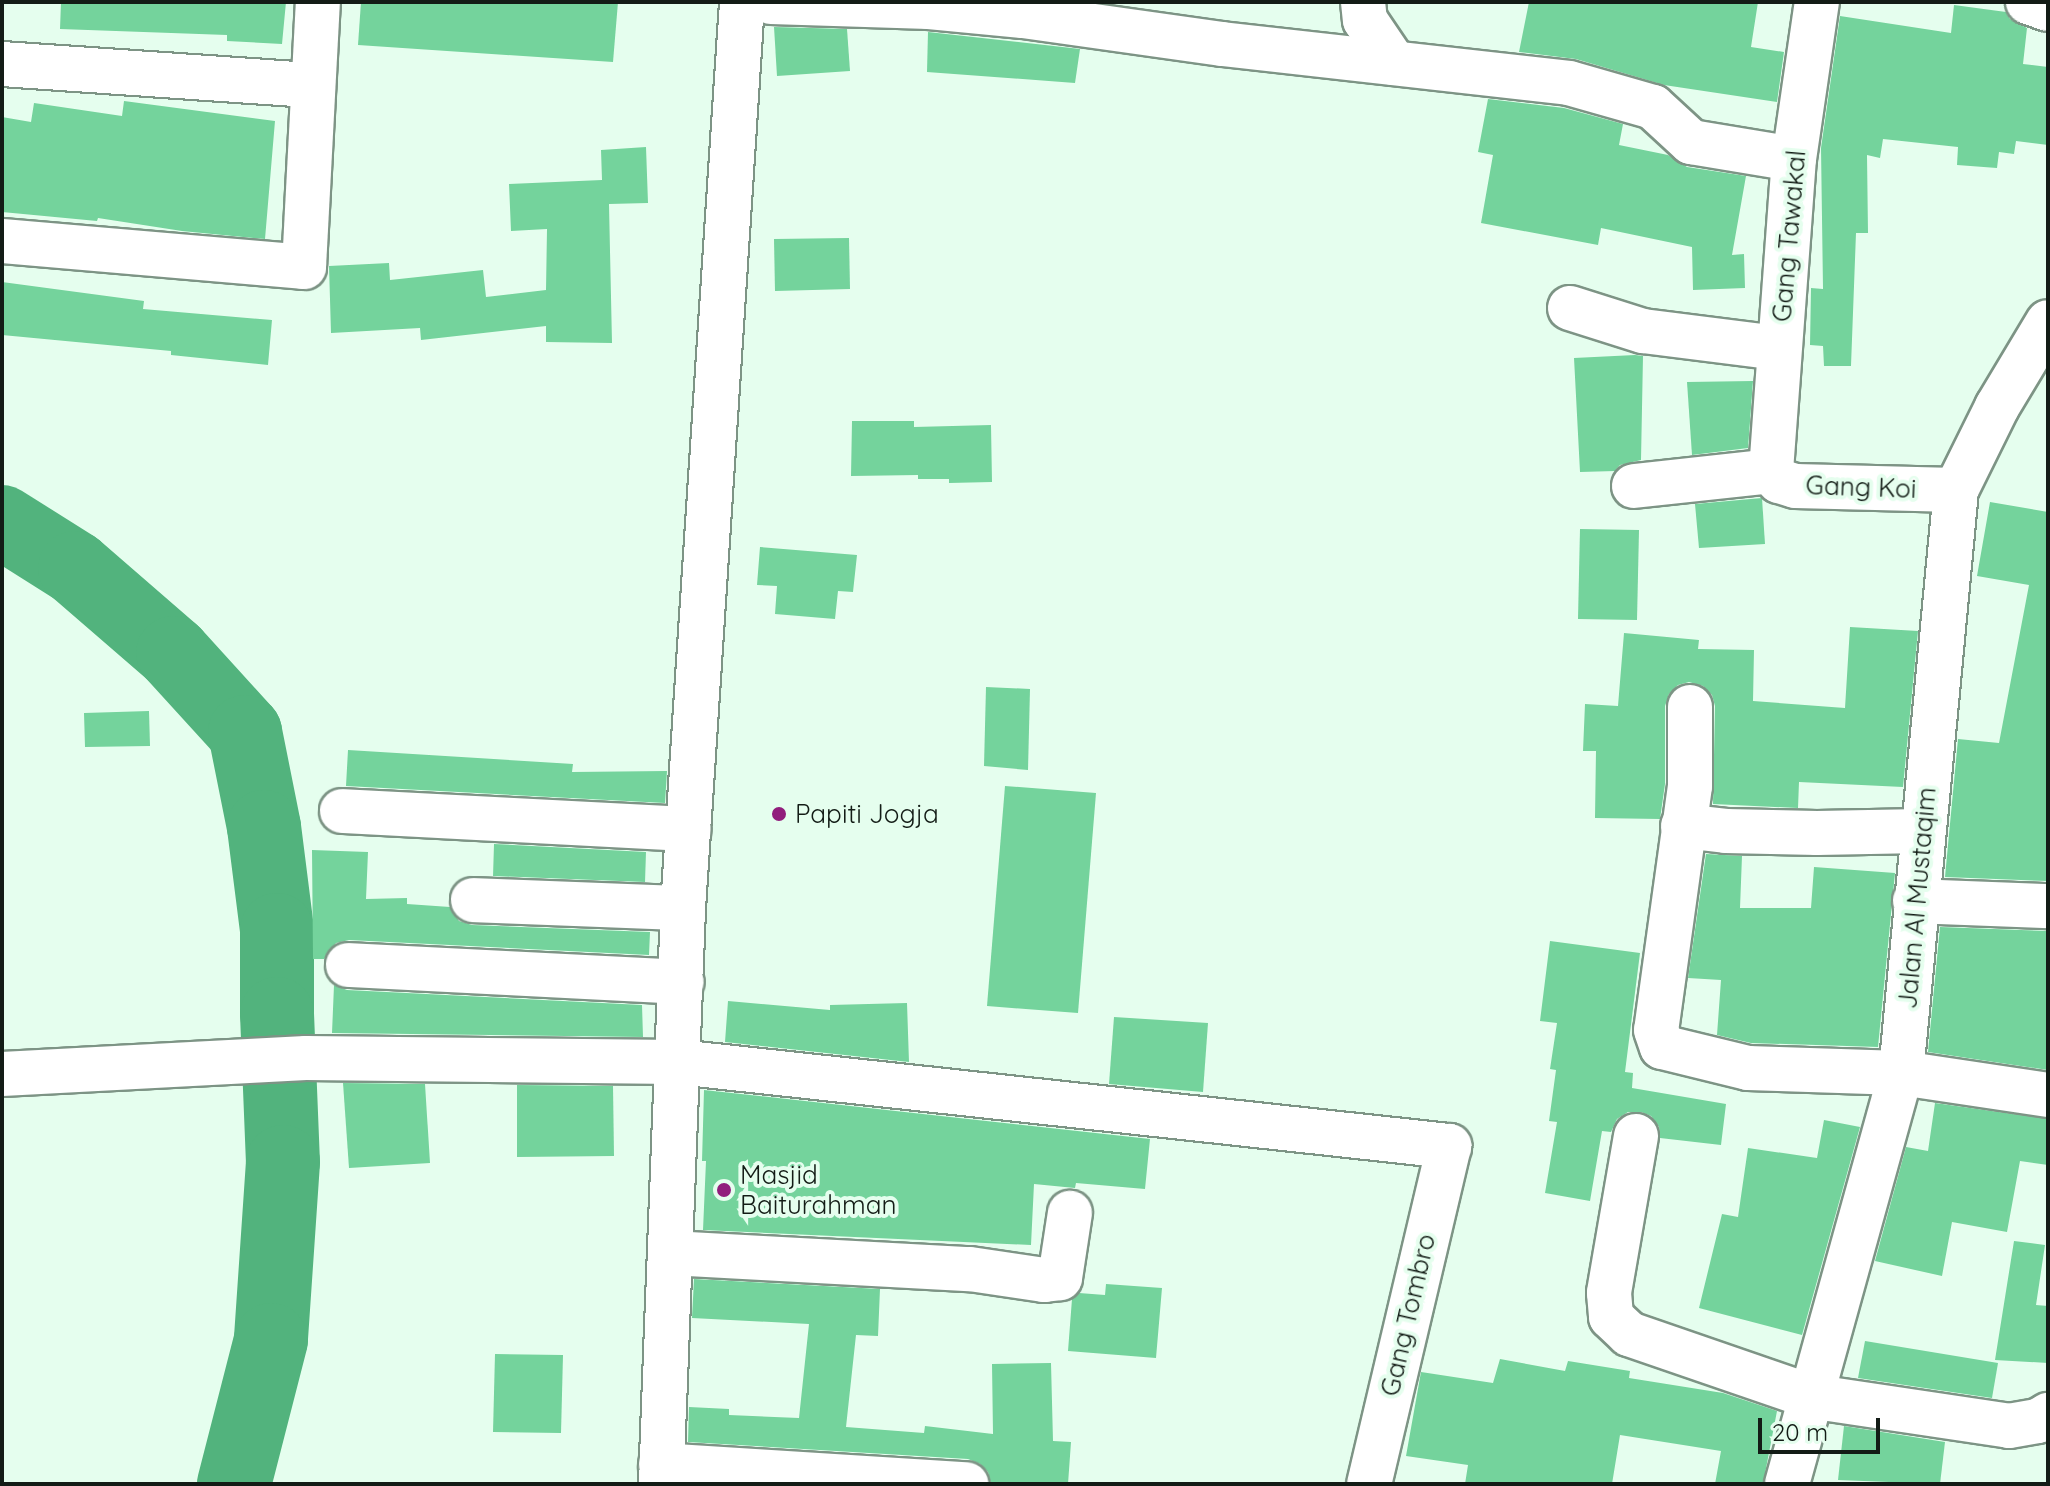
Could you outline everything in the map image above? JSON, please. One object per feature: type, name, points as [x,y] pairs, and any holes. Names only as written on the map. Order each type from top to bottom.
[{"type":"street","points":[[2,241],[304,267],[318,2]]},
{"type":"street","points":[[742,2],[683,908],[661,1474],[966,1484]]},
{"type":"street","points":[[771,2],[929,7],[1023,16],[1569,83],[1653,107],[1691,142],[1794,159]]},
{"type":"street","points":[[1363,2],[1365,20],[1394,63]]},
{"type":"street","name":"Gang Tawakal","points":[[1771,471],[1794,159],[1817,2]]},
{"type":"street","points":[[2028,2],[2048,9]]},
{"type":"street","points":[[2,64],[312,85]]},
{"type":"street","points":[[1570,308],[1643,331],[1778,348]]},
{"type":"street","name":"Jalan Al Mustaqim","points":[[1787,1484],[1901,1073],[1956,490],[1997,407],[2048,322]]},
{"type":"street","points":[[1634,486],[1771,471]]},
{"type":"street","name":"Gang Koi","points":[[1771,471],[1779,481],[1795,486],[1956,490]]},
{"type":"street","points":[[1690,707],[1690,786],[1656,1030],[1662,1047],[1748,1068],[1901,1073],[2048,1095]]},
{"type":"street","points":[[342,811],[689,829]]},
{"type":"street","points":[[1683,826],[1726,831],[1817,833],[1922,831]]},
{"type":"street","points":[[473,900],[683,908]]},
{"type":"street","points":[[1915,901],[2048,906]]},
{"type":"street","points":[[348,965],[682,982]]},
{"type":"street","points":[[2,1074],[306,1058],[678,1062]]},
{"type":"street","name":"Gang Tombro","points":[[678,1062],[1449,1146],[1369,1484]]},
{"type":"street","points":[[1636,1136],[1609,1293],[1611,1317],[1629,1334],[1809,1396],[2009,1426],[2038,1421],[2048,1415]]},
{"type":"street","points":[[670,1253],[970,1269],[1044,1280],[1060,1278],[1070,1213]]},
{"type":"building","points":[[61,2],[286,2],[282,44],[227,41],[227,35],[60,29]]},
{"type":"building","points":[[361,2],[618,2],[613,62],[358,45]]},
{"type":"building","points":[[1529,2],[1758,2],[1751,47],[1784,52],[1777,102],[1664,85],[1576,59],[1519,52]]},
{"type":"building","points":[[1954,5],[2006,12],[2010,19],[2027,28],[2023,64],[2048,67],[2048,145],[2016,141],[2014,154],[1999,152],[1997,168],[1957,165],[1958,147],[1883,139],[1880,158],[1867,155],[1868,233],[1856,233],[1851,366],[1824,366],[1823,346],[1810,345],[1811,288],[1823,289],[1821,148],[1840,16],[1951,33]]},
{"type":"building","points":[[774,27],[847,29],[850,71],[777,76]]},
{"type":"building","points":[[928,32],[1080,49],[1075,83],[927,72]]},
{"type":"building","points":[[1488,99],[1564,108],[1623,124],[1619,145],[1668,155],[1687,167],[1746,176],[1732,255],[1744,254],[1745,288],[1693,290],[1692,247],[1601,228],[1598,245],[1481,223],[1493,155],[1478,152]]},
{"type":"building","points":[[124,101],[275,121],[265,239],[182,231],[98,218],[97,221],[2,212],[2,117],[31,122],[34,103],[122,116]]},
{"type":"building","points":[[646,147],[648,203],[609,204],[612,343],[546,342],[546,326],[421,340],[420,328],[331,333],[329,266],[389,263],[390,280],[483,270],[486,297],[546,290],[547,229],[511,231],[509,184],[602,180],[601,150]]},
{"type":"building","points":[[849,238],[850,289],[775,291],[774,239]]},
{"type":"building","points":[[2,282],[144,301],[143,309],[272,320],[268,365],[171,355],[171,351],[2,335]]},
{"type":"building","points":[[1643,356],[1641,460],[1620,465],[1615,471],[1580,472],[1574,358]]},
{"type":"building","points":[[1753,381],[1748,448],[1692,455],[1687,382]]},
{"type":"building","points":[[852,421],[914,421],[914,427],[991,425],[992,482],[949,483],[949,479],[918,479],[918,475],[851,476]]},
{"type":"building","points":[[1762,498],[1765,544],[1699,548],[1695,504]]},
{"type":"building","points":[[1990,502],[2048,512],[2048,881],[1945,877],[1958,739],[1999,743],[2029,585],[1977,576]]},
{"type":"building","points":[[1580,529],[1639,530],[1637,620],[1578,619]]},
{"type":"building","points":[[760,547],[857,555],[853,592],[838,591],[835,619],[775,614],[777,586],[757,585]]},
{"type":"building","points":[[1850,627],[1918,631],[1903,787],[1799,782],[1798,808],[1713,804],[1715,706],[1712,695],[1703,686],[1689,682],[1678,685],[1669,694],[1665,706],[1665,784],[1660,819],[1595,818],[1596,751],[1583,751],[1585,704],[1618,706],[1624,633],[1699,640],[1698,649],[1754,650],[1753,701],[1845,708]]},
{"type":"building","points":[[986,687],[1030,689],[1028,770],[984,766]]},
{"type":"building","points":[[149,711],[150,746],[85,747],[84,713]]},
{"type":"building","points":[[348,750],[573,764],[572,772],[667,771],[665,803],[346,786]]},
{"type":"building","points":[[1005,786],[1096,793],[1078,1013],[987,1006]]},
{"type":"building","points":[[494,844],[646,852],[645,882],[493,876]]},
{"type":"building","points":[[312,850],[368,852],[366,899],[407,898],[407,904],[450,907],[459,921],[472,925],[650,932],[649,955],[349,940],[336,943],[324,959],[313,959]]},
{"type":"building","points":[[1706,854],[1742,856],[1740,908],[1811,908],[1814,867],[1895,873],[1878,1047],[1751,1043],[1717,1035],[1721,980],[1688,978]]},
{"type":"building","points":[[1940,927],[2048,931],[2048,1070],[1928,1052]]},
{"type":"building","points":[[1550,941],[1640,953],[1625,1072],[1633,1073],[1632,1088],[1726,1104],[1721,1145],[1660,1138],[1659,1127],[1651,1116],[1628,1112],[1617,1119],[1611,1132],[1602,1131],[1590,1201],[1545,1193],[1557,1122],[1549,1121],[1556,1070],[1550,1069],[1557,1023],[1540,1021]]},
{"type":"building","points":[[334,985],[347,990],[642,1005],[643,1037],[332,1033]]},
{"type":"building","points":[[728,1001],[830,1010],[830,1005],[907,1003],[909,1062],[725,1042]]},
{"type":"building","points":[[1114,1017],[1208,1023],[1203,1092],[1109,1084]]},
{"type":"building","points":[[343,1083],[425,1084],[430,1163],[349,1168]]},
{"type":"building","points":[[517,1085],[613,1086],[614,1156],[517,1157]]},
{"type":"building","points":[[704,1090],[1150,1139],[1145,1189],[1076,1183],[1075,1188],[1034,1184],[1031,1245],[703,1230],[706,1161],[702,1161]]},
{"type":"building","points":[[1935,1103],[2048,1119],[2048,1165],[2020,1161],[2007,1232],[1952,1222],[1942,1276],[1875,1261],[1906,1147],[1928,1151]]},
{"type":"building","points":[[1824,1120],[1860,1127],[1802,1335],[1699,1308],[1722,1214],[1738,1217],[1748,1148],[1817,1158]]},
{"type":"building","points":[[2014,1241],[2045,1245],[2036,1305],[2048,1306],[2048,1363],[1995,1360]]},
{"type":"building","points":[[694,1279],[880,1289],[878,1336],[856,1335],[846,1427],[924,1433],[925,1426],[993,1434],[992,1364],[1051,1363],[1053,1441],[1071,1442],[1068,1484],[991,1484],[988,1472],[968,1459],[688,1442],[689,1407],[729,1409],[729,1415],[799,1418],[809,1324],[692,1318]]},
{"type":"building","points":[[1106,1284],[1162,1288],[1156,1358],[1068,1351],[1072,1299],[1079,1293],[1105,1295]]},
{"type":"building","points":[[1865,1341],[1998,1363],[1992,1398],[1858,1378]]},
{"type":"building","points":[[495,1354],[563,1355],[561,1433],[493,1432]]},
{"type":"building","points":[[1500,1359],[1565,1371],[1568,1361],[1630,1371],[1629,1378],[1723,1393],[1777,1411],[1763,1484],[1715,1484],[1721,1451],[1620,1435],[1612,1484],[1465,1484],[1468,1465],[1406,1456],[1421,1372],[1493,1383]]},
{"type":"building","points":[[1844,1426],[1945,1442],[1940,1484],[1838,1480]]},
{"type":"waterway","points":[[2,522],[75,568],[173,653],[245,732],[264,827],[277,930],[283,1162],[271,1340],[234,1484]]},
{"type":"place","name":"Papiti Jogja","points":[[779,814]]},
{"type":"place","name":"Masjid Baiturahman","points":[[724,1190]]}]
